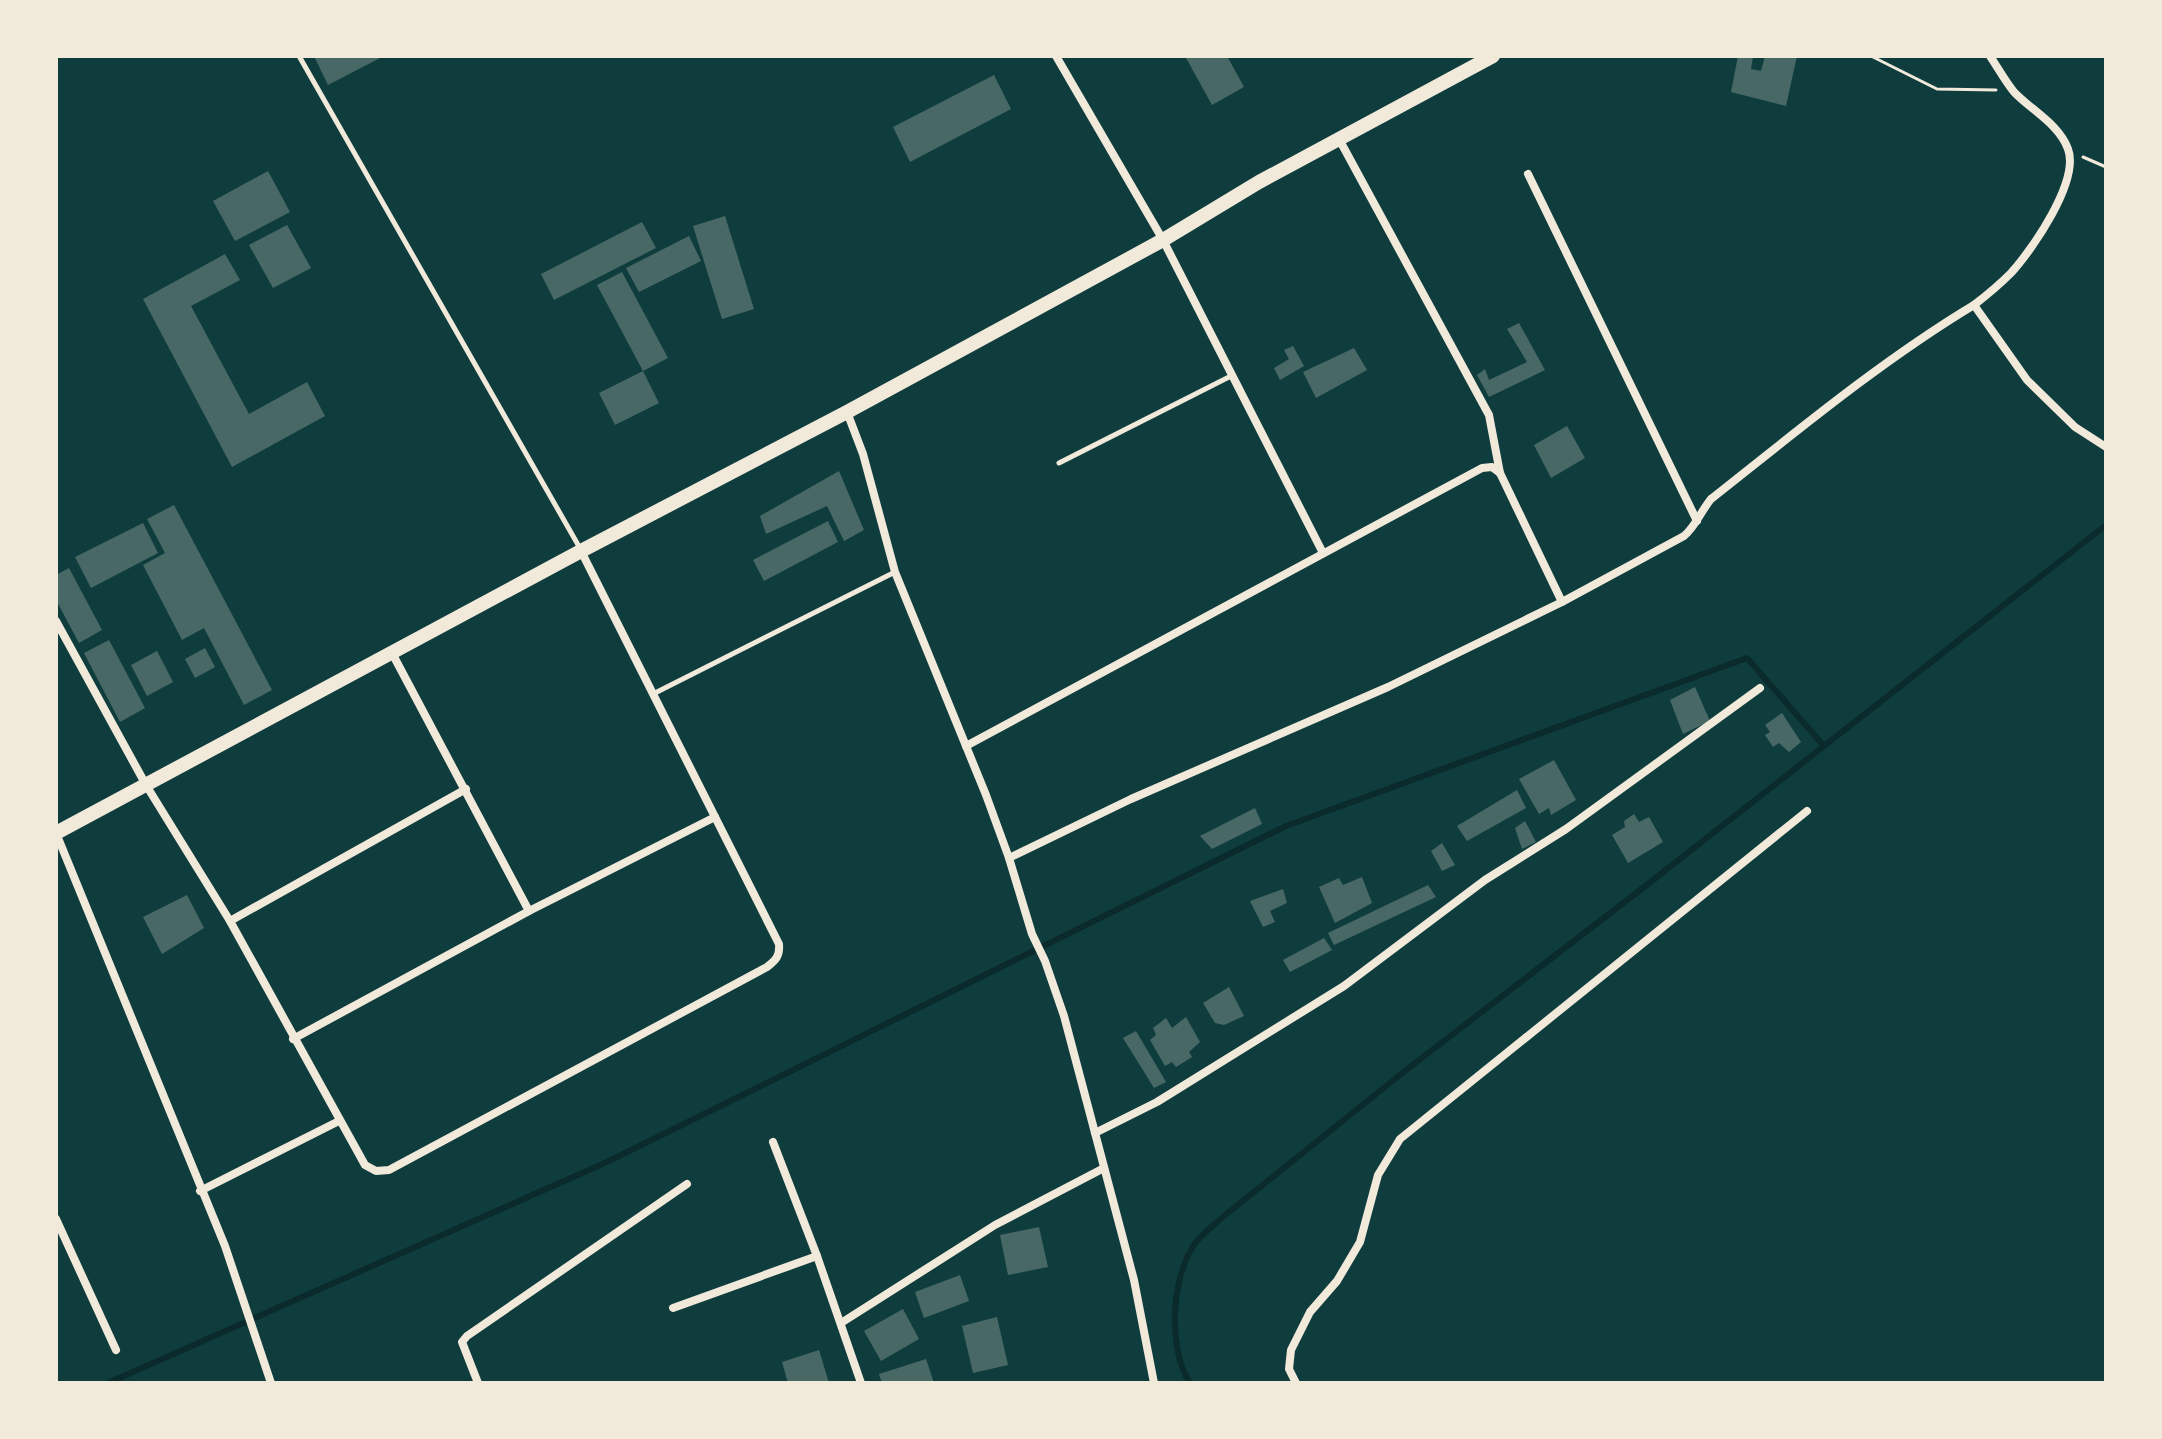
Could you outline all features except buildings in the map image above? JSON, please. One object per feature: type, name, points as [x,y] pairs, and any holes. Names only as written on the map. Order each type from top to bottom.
[{"type":"street","points":[[1056,56],[1163,240],[1323,553]]},
{"type":"street","points":[[271,1383],[241,1287],[56,833],[847,412],[1163,240],[1259,182],[1493,56]]},
{"type":"street","points":[[1009,858],[1131,799],[1388,687],[1562,602],[1684,536],[1711,499],[1820,413],[1992,292],[2036,242],[2069,178],[2069,150],[2048,121],[2013,91],[1990,56]]},
{"type":"street","points":[[1339,139],[1489,415],[1500,473],[1562,602]]},
{"type":"street","points":[[1528,174],[1697,521]]},
{"type":"street","points":[[1974,305],[2027,380],[2075,427],[2106,447]]},
{"type":"street","points":[[847,412],[863,454],[895,572],[1009,858],[1032,934],[1064,1016],[1134,1280],[1154,1383]]},
{"type":"street","points":[[966,746],[1482,468],[1492,467],[1500,473]]},
{"type":"street","points":[[56,621],[146,785],[230,921],[365,1165],[376,1171],[389,1170],[767,967],[780,952],[779,944],[581,551]]},
{"type":"street","points":[[392,653],[529,911]]},
{"type":"street","points":[[1095,1133],[1157,1102],[1344,986],[1485,880],[1566,829],[1760,688]]},
{"type":"street","points":[[230,921],[466,789]]},
{"type":"street","points":[[1296,1383],[1289,1369],[1291,1350],[1310,1312],[1337,1281],[1360,1242],[1378,1175],[1400,1139],[1807,811]]},
{"type":"street","points":[[293,1039],[529,911],[715,817]]},
{"type":"street","points":[[200,1191],[339,1121]]},
{"type":"street","points":[[773,1142],[861,1383]]},
{"type":"street","points":[[841,1323],[995,1225],[1104,1168]]},
{"type":"street","points":[[478,1383],[462,1342],[467,1336],[687,1184]]},
{"type":"street","points":[[56,1219],[116,1350]]},
{"type":"street","points":[[673,1308],[817,1256]]},
{"type":"lane","points":[[299,56],[581,551]]},
{"type":"lane","points":[[1059,463],[1232,376]]},
{"type":"lane","points":[[653,694],[895,572]]},
{"type":"path","points":[[1871,56],[1937,89],[2013,91]]},
{"type":"path","points":[[2069,150],[2106,167]]},
{"type":"waterway","points":[[1190,1383],[1183,1368],[1175,1332],[1177,1292],[1188,1256],[1206,1232],[1401,1074],[2106,525]]},
{"type":"waterway","points":[[108,1383],[607,1162],[1286,826],[1747,658],[1824,746]]}]
